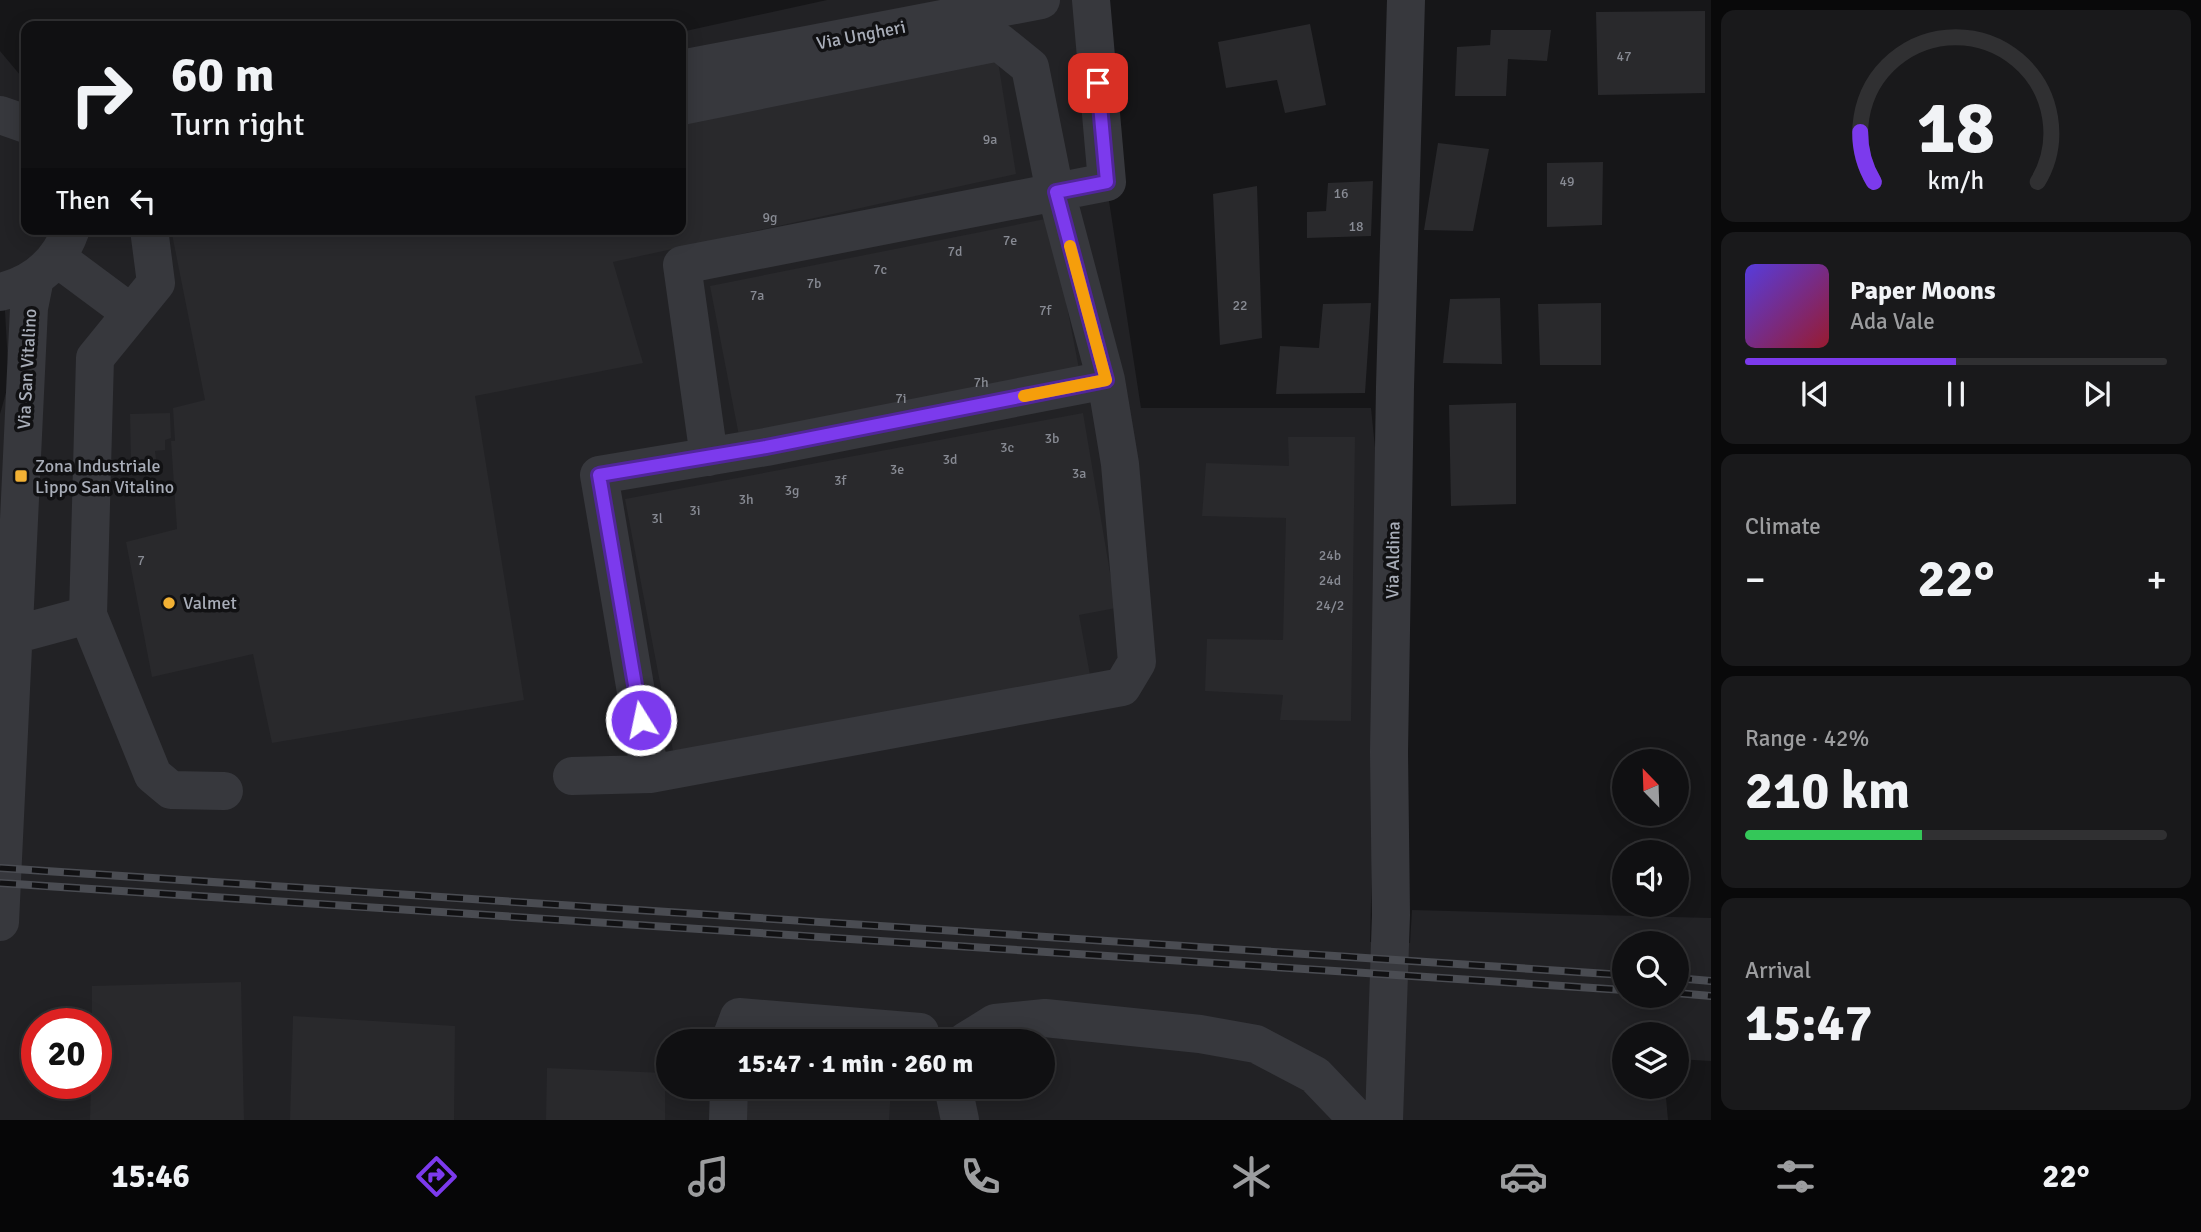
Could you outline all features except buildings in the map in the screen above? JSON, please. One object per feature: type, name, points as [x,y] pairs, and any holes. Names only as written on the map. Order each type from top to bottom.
[{"type":"street","name":"Via Ungheri","points":[[686,68],[1041,0]]},
{"type":"street","points":[[709,457],[682,265],[1107,182],[1091,0]]},
{"type":"street","name":"Via Aldina","points":[[1384,1120],[1391,915],[1389,752],[1395,387],[1406,0]]},
{"type":"street","points":[[572,776],[650,774],[1122,687],[1137,662],[1120,464],[1106,380],[1056,192],[1030,67],[999,42],[686,105]]},
{"type":"street","points":[[150,235],[156,283],[95,358],[88,615],[153,775],[171,790],[223,791]]},
{"type":"street","points":[[0,292],[54,255],[131,313]]},
{"type":"street","name":"Via San Vitalino","points":[[0,922],[29,309],[54,255]]},
{"type":"street","points":[[650,774],[599,475],[709,457],[1106,380]]},
{"type":"street","name":"Via San Vitalino","points":[[0,383],[0,416]]},
{"type":"street","points":[[14,635],[88,615]]},
{"type":"street","points":[[734,1029],[739,1017],[884,1029]]},
{"type":"street","points":[[985,1029],[995,1023],[1045,1018],[1200,1034],[1256,1044],[1315,1075],[1357,1120]]},
{"type":"street","points":[[728,1120],[729,1099]]},
{"type":"street","points":[[932,1099],[936,1120]]},
{"type":"street","points":[[956,1099],[960,1120]]},
{"type":"shaded area","points":[[827,0],[1078,0],[1141,408],[1371,408],[1381,507],[1370,942],[1410,943],[1412,910],[1711,918],[1711,1061],[1689,1060],[1689,1022],[1612,1022],[1612,1099],[1666,1099],[1668,1120],[0,1120],[0,414],[9,382],[4,294],[0,291],[0,51],[21,76],[21,235],[686,235],[686,31]]},
{"type":"railway","points":[[0,868],[1612,974]]},
{"type":"railway","points":[[0,883],[1612,989]]},
{"type":"railway","points":[[1689,979],[1711,981]]},
{"type":"railway","points":[[1689,994],[1711,996]]},
{"type":"slow traffic","points":[[1024,396],[1106,380],[1070,246]]},
{"type":"place","name":"Zona Industriale Lippo San Vitalino","points":[[21,476]]},
{"type":"place","name":"Valmet","points":[[169,603]]},
{"type":"route","points":[[641,720],[599,475],[766,447],[1106,380],[1056,192],[1107,182],[1098,83]]}]
